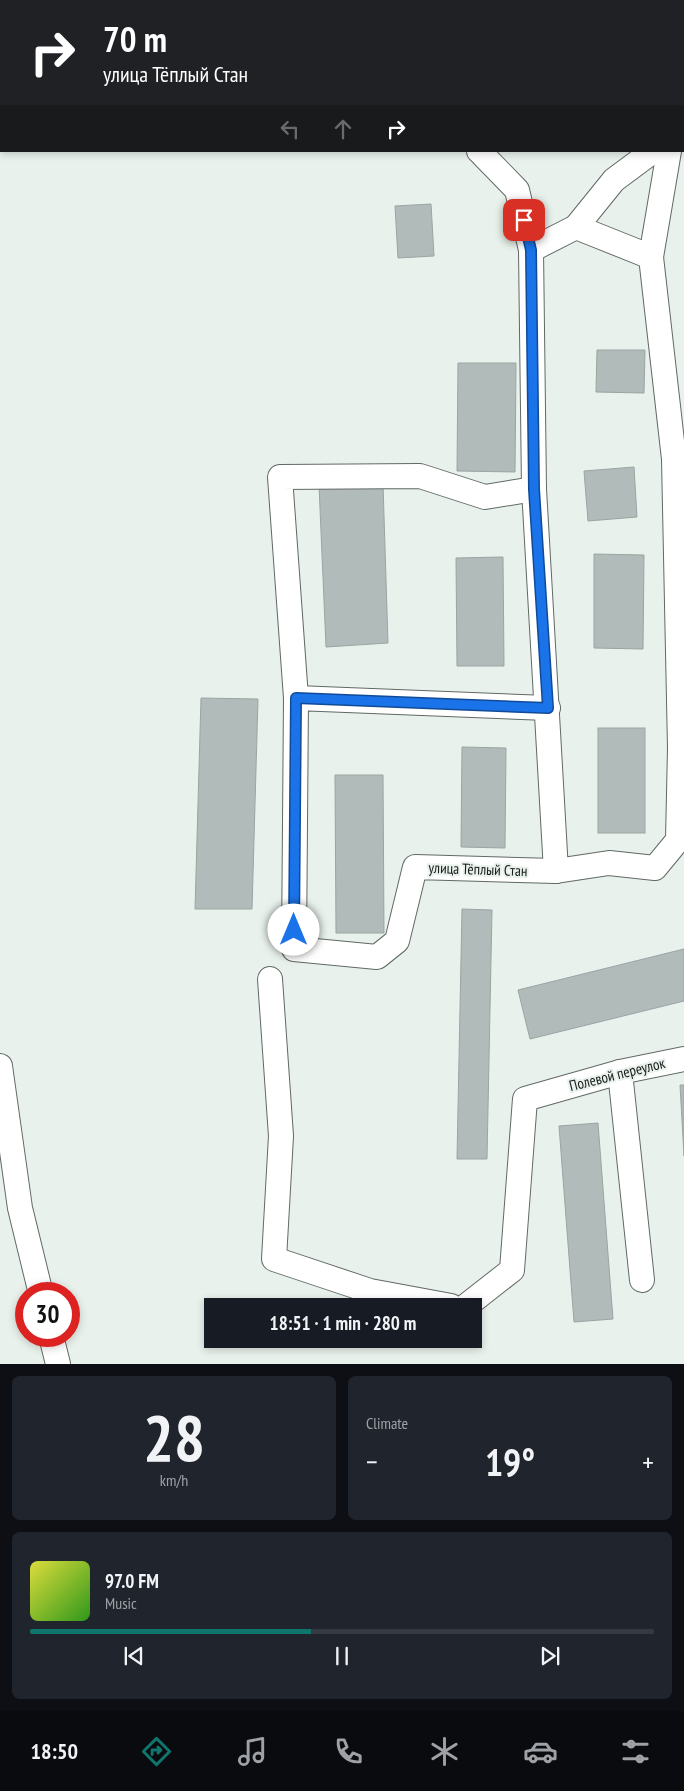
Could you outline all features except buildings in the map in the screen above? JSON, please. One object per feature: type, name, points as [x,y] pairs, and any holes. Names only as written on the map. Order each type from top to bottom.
[{"type":"street","points":[[480,152],[516,190],[531,250],[534,489],[556,871],[609,863],[655,868],[678,840],[680,748],[674,459],[651,257],[669,152]]},
{"type":"street","points":[[531,250],[576,227],[614,180],[652,152]]},
{"type":"street","points":[[576,227],[651,257]]},
{"type":"street","points":[[534,489],[485,497],[420,476],[280,477],[296,698],[548,708]]},
{"type":"street","name":"улица Тёплый Стан","points":[[296,698],[294,949],[377,957],[397,941],[415,867],[556,871]]},
{"type":"street","points":[[270,979],[281,1136],[274,1259],[370,1291],[408,1298]]},
{"type":"street","name":"Полевой переулок","points":[[476,1298],[512,1270],[524,1099],[620,1072],[684,1059]]},
{"type":"street","points":[[0,1066],[20,1208],[37,1282]]},
{"type":"street","points":[[620,1072],[642,1280]]},
{"type":"street","points":[[54,1347],[58,1364]]},
{"type":"route","points":[[294,930],[296,698],[548,708],[534,489],[531,250],[524,220]]}]
